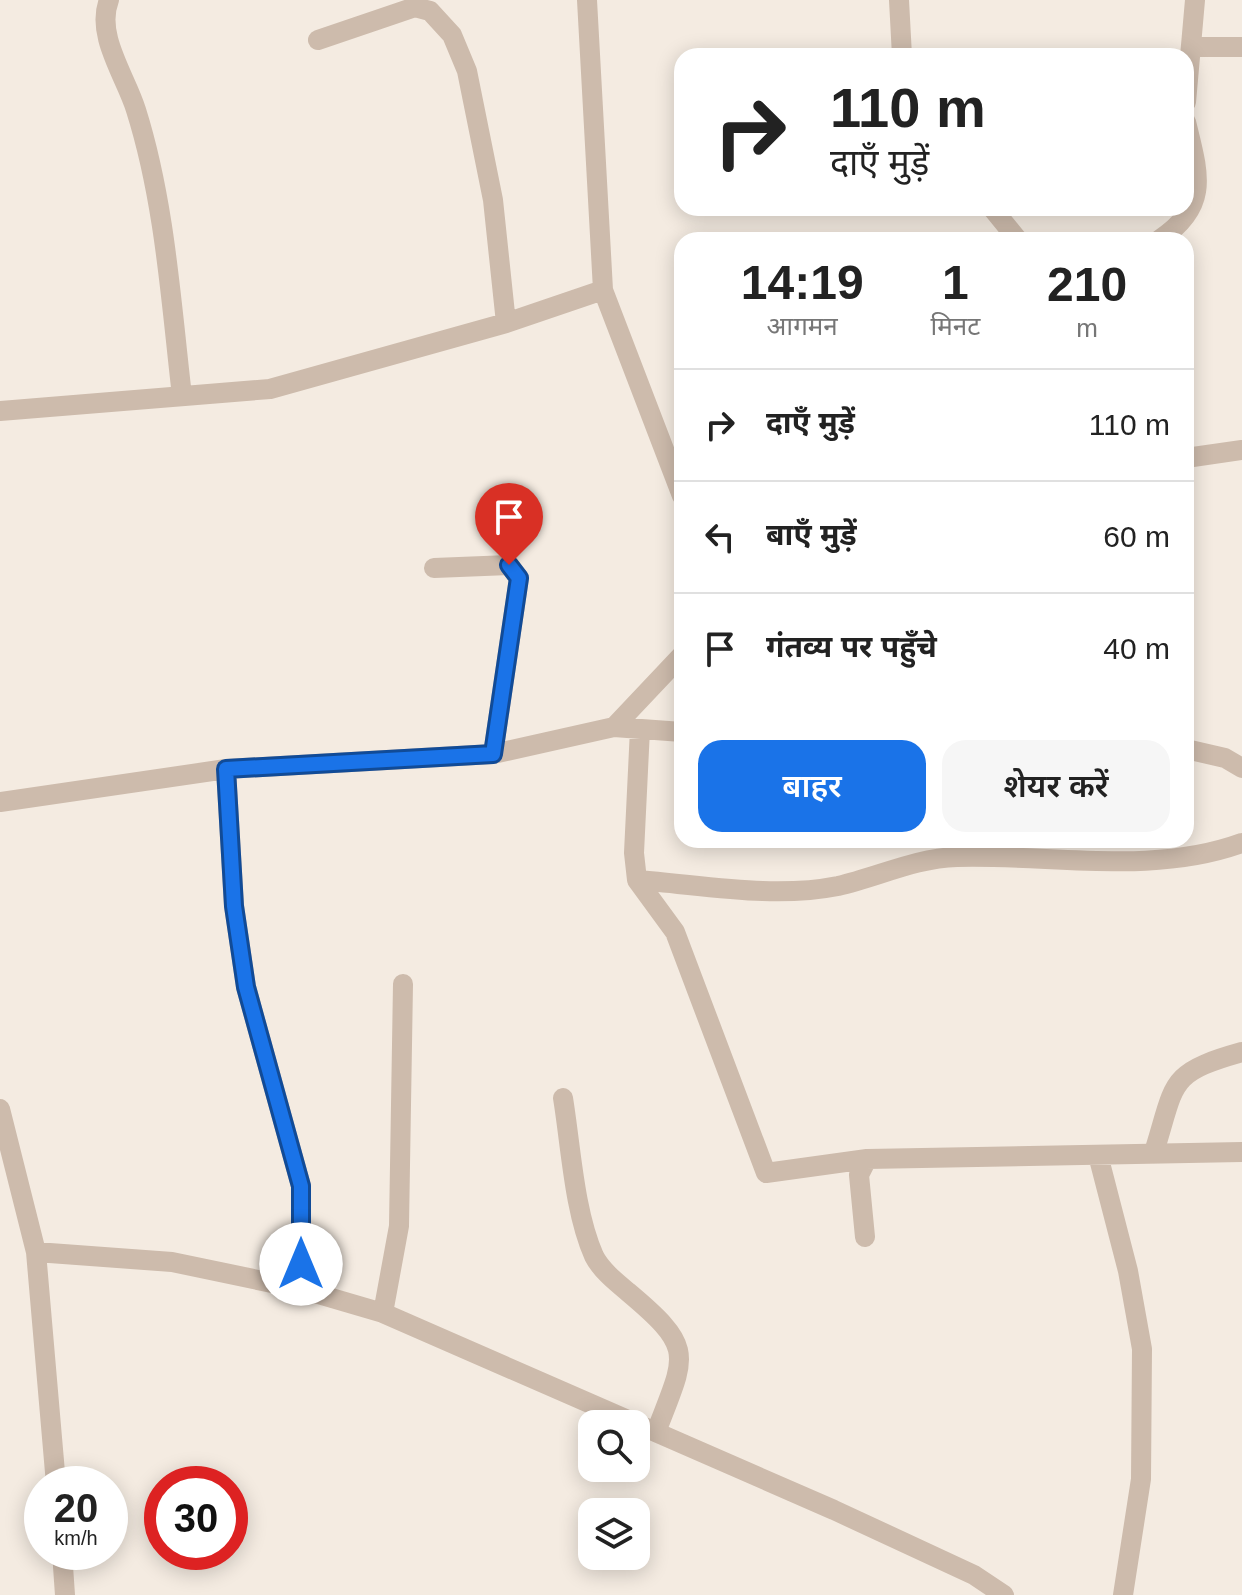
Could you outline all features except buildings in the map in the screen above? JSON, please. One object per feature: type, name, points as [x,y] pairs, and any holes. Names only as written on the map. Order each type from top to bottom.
[{"type":"street","points":[[109,0],[104,25],[137,112],[168,276],[182,396]]},
{"type":"street","points":[[587,0],[603,290],[674,475]]},
{"type":"street","points":[[899,0],[902,48]]},
{"type":"street","points":[[1195,0],[1191,47],[1242,47]]},
{"type":"street","points":[[318,40],[415,7],[430,11],[452,35],[467,71],[493,200],[506,323]]},
{"type":"street","points":[[1194,160],[1200,188],[1194,203]]},
{"type":"street","points":[[998,216],[1012,232]]},
{"type":"street","points":[[1171,232],[1187,216]]},
{"type":"street","points":[[0,411],[283,387],[506,323],[603,290]]},
{"type":"street","points":[[1194,457],[1242,450]]},
{"type":"street","points":[[434,568],[509,565],[519,578],[493,754]]},
{"type":"street","points":[[614,727],[674,663]]},
{"type":"street","points":[[0,802],[226,769],[493,754],[614,727],[674,731]]},
{"type":"street","points":[[640,729],[634,853],[637,880],[675,932],[766,1173],[867,1159],[1242,1152]]},
{"type":"street","points":[[1194,751],[1225,758],[1242,768]]},
{"type":"street","points":[[226,769],[234,906],[246,987],[301,1186],[301,1289]]},
{"type":"street","points":[[637,880],[789,892],[840,886],[893,867],[953,857],[1182,859],[1242,843]]},
{"type":"street","points":[[383,1313],[399,1226],[403,984]]},
{"type":"street","points":[[1154,1152],[1176,1083],[1192,1068],[1242,1052]]},
{"type":"street","points":[[563,1098],[587,1237],[596,1260],[612,1279],[663,1322],[679,1345],[682,1366],[656,1432]]},
{"type":"street","points":[[0,1109],[36,1252],[54,1466]]},
{"type":"street","points":[[1098,1155],[1128,1271],[1142,1349],[1141,1479],[1123,1595]]},
{"type":"street","points":[[865,1237],[859,1175],[867,1159]]},
{"type":"street","points":[[36,1252],[172,1262],[301,1289],[383,1313],[974,1575],[1004,1595]]},
{"type":"street","points":[[63,1570],[65,1595]]},
{"type":"route","points":[[301,1264],[301,1186],[246,987],[234,906],[226,769],[493,754],[519,578],[516,570],[509,565]]}]
